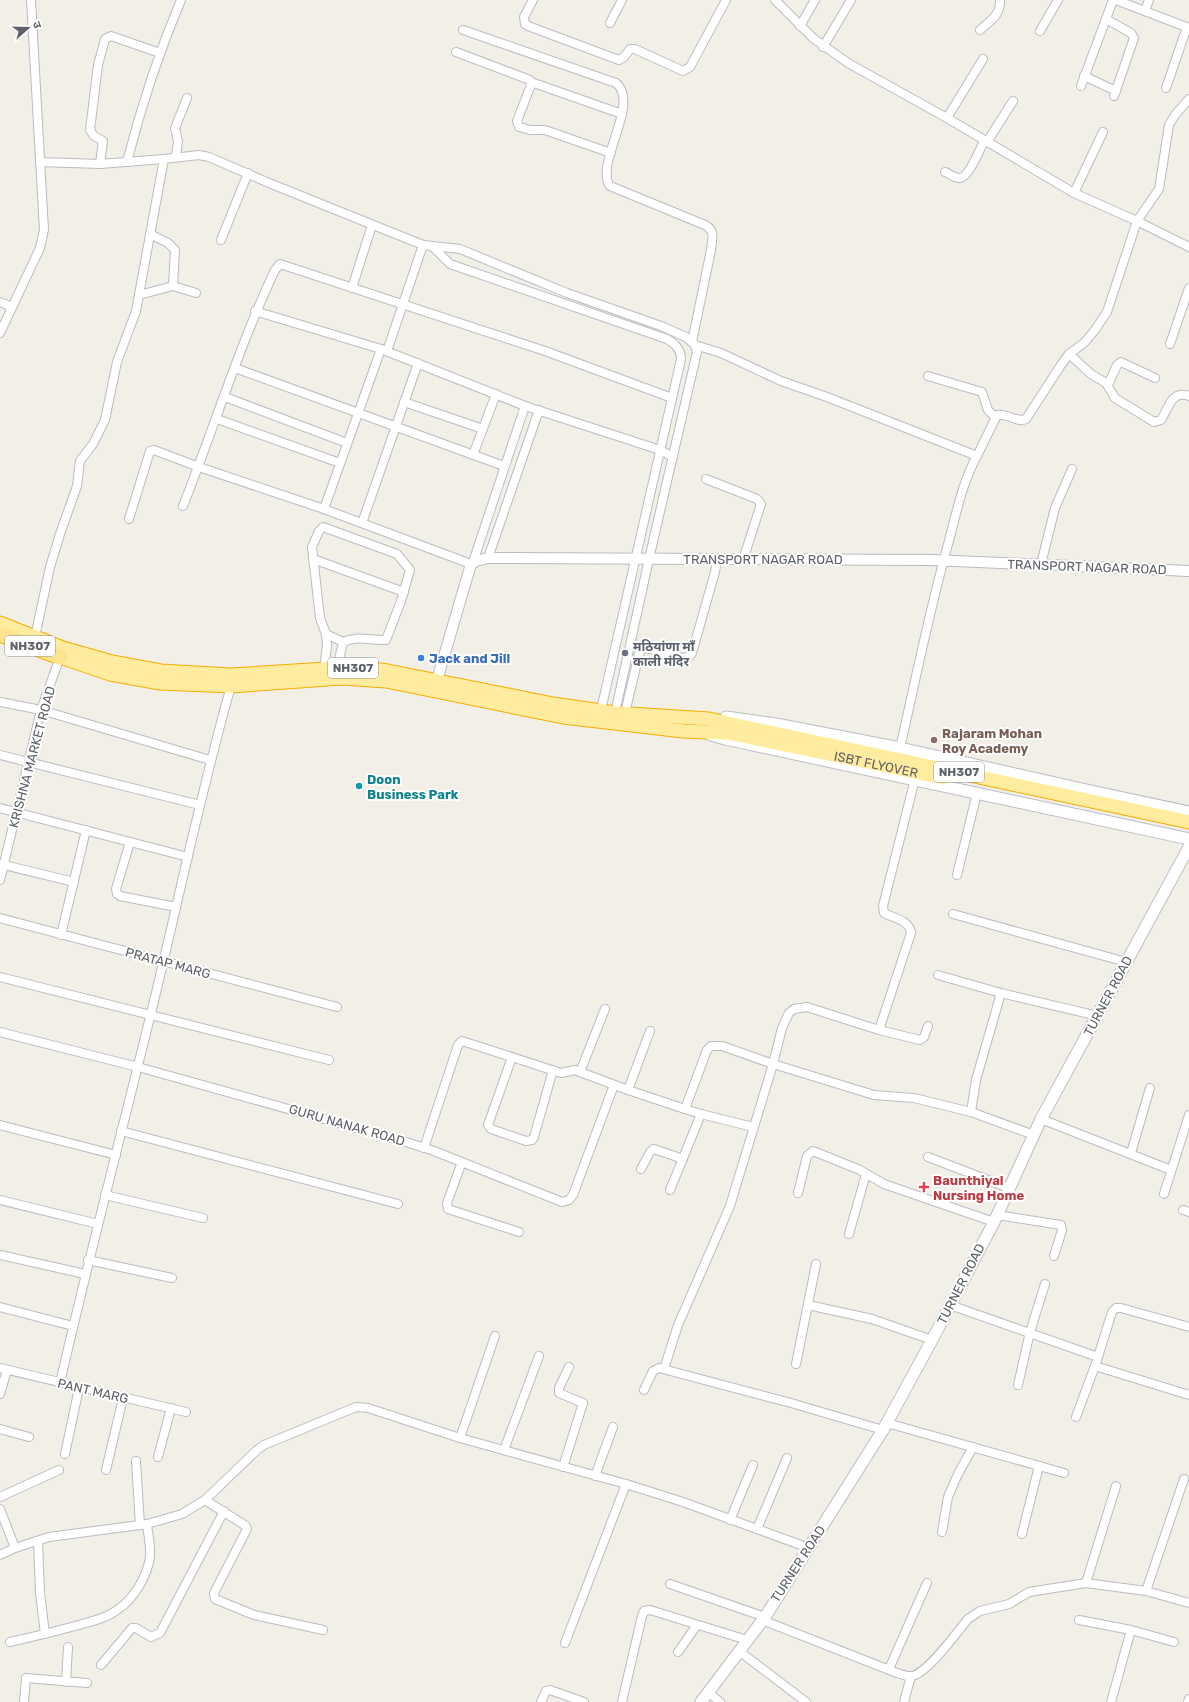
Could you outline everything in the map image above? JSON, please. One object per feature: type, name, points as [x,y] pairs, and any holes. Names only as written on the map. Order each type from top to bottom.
[{"type":"highway","name":"NH307","points":[[0,624],[63,648],[112,662],[161,671],[231,675],[338,668],[364,668],[388,671],[436,686],[549,715],[602,722],[705,732]]},
{"type":"highway","name":"NH307","points":[[0,634],[110,674],[160,683],[231,686],[342,678],[436,686],[620,713],[710,719]]},
{"type":"highway","name":"ISBT FLYOVER","points":[[710,719],[729,728],[1189,830]]},
{"type":"highway","name":"ISBT FLYOVER","points":[[705,732],[729,728],[1189,822]]},
{"type":"main road","points":[[710,719],[728,717],[776,724],[900,748],[1189,812]]},
{"type":"main road","points":[[705,732],[725,740],[977,792],[1189,839]]},
{"type":"main road","name":"TURNER ROAD","points":[[701,1702],[764,1618],[885,1426],[932,1340],[995,1218],[1041,1120],[1189,847]]},
{"type":"street","points":[[0,332],[43,239],[44,217],[31,0]]},
{"type":"street","points":[[127,162],[137,123],[160,53],[181,0]]},
{"type":"street","points":[[533,0],[524,17],[525,24],[528,26],[619,60],[624,57],[630,49],[635,49],[683,71],[690,67],[726,0]]},
{"type":"street","points":[[610,23],[622,0]]},
{"type":"street","points":[[775,0],[823,47],[902,95],[947,118],[985,142],[1074,193],[1137,221],[1189,247]]},
{"type":"street","points":[[800,26],[815,0]]},
{"type":"street","points":[[823,47],[852,0]]},
{"type":"street","points":[[980,30],[998,13],[1000,8],[1000,0]]},
{"type":"street","points":[[1040,31],[1058,0]]},
{"type":"street","points":[[1081,86],[1106,19],[1115,0],[1188,27],[1166,88]]},
{"type":"street","points":[[1145,11],[1149,0]]},
{"type":"street","points":[[1084,76],[1115,94],[1134,38],[1131,33],[1106,19]]},
{"type":"street","points":[[463,30],[616,83],[621,87],[624,93],[625,101],[606,177],[610,186],[705,225],[712,231],[713,236],[711,250],[693,343],[697,352],[630,644],[620,713]]},
{"type":"street","points":[[100,164],[103,141],[94,136],[90,130],[98,65],[105,39],[111,36],[160,53]]},
{"type":"street","points":[[456,52],[528,79],[531,82],[622,114]]},
{"type":"street","points":[[947,118],[983,59]]},
{"type":"street","points":[[531,82],[517,121],[519,127],[530,130],[545,130],[611,153]]},
{"type":"street","points":[[176,157],[178,141],[175,128],[187,98]]},
{"type":"street","points":[[900,748],[943,561],[967,477],[995,418],[999,414],[1022,421],[1026,419],[1047,385],[1069,354],[1084,343],[1096,330],[1107,312],[1137,221],[1159,189],[1171,120],[1189,99]]},
{"type":"street","points":[[945,172],[954,177],[960,178],[967,175],[985,142],[1013,101]]},
{"type":"street","points":[[1074,193],[1102,132]]},
{"type":"street","points":[[40,162],[100,164],[176,157],[205,156],[423,245],[460,250],[559,289],[661,326],[693,343],[721,353],[781,381],[828,397],[977,456]]},
{"type":"street","points":[[35,637],[50,567],[77,486],[80,461],[93,444],[105,420],[117,362],[129,332],[139,296],[164,159]]},
{"type":"street","points":[[220,240],[248,174]]},
{"type":"street","points":[[352,288],[372,225]]},
{"type":"street","points":[[150,234],[168,243],[174,250],[172,286]]},
{"type":"street","points":[[324,509],[347,443],[404,304],[423,245]]},
{"type":"street","points":[[433,247],[450,264],[667,339],[676,345],[680,350],[681,359],[601,710]]},
{"type":"street","points":[[183,506],[217,419],[255,311],[275,270],[280,264],[544,351],[672,398]]},
{"type":"street","points":[[139,296],[172,286],[196,292]]},
{"type":"street","points":[[1170,344],[1187,304],[1189,288]]},
{"type":"street","points":[[557,300],[559,289]]},
{"type":"street","points":[[0,302],[12,308]]},
{"type":"street","points":[[255,311],[384,350],[525,406],[660,450],[673,456]]},
{"type":"street","points":[[680,350],[693,343]]},
{"type":"street","points":[[1069,354],[1091,374],[1108,385],[1115,398],[1154,422],[1161,420],[1175,396],[1181,394],[1189,396]]},
{"type":"street","points":[[1108,385],[1117,365],[1121,362],[1155,378]]},
{"type":"street","points":[[362,523],[418,363]]},
{"type":"street","points":[[235,368],[504,466]]},
{"type":"street","points":[[928,376],[982,392],[988,410],[995,418]]},
{"type":"street","points":[[472,455],[496,394]]},
{"type":"street","points":[[225,397],[347,443]]},
{"type":"street","points":[[404,402],[483,429]]},
{"type":"street","points":[[436,686],[472,563],[525,406]]},
{"type":"street","points":[[488,558],[539,410]]},
{"type":"street","points":[[217,419],[340,463]]},
{"type":"street","points":[[129,519],[150,451],[160,451],[199,467],[324,509],[472,563]]},
{"type":"street","points":[[1041,564],[1055,508],[1072,469]]},
{"type":"street","points":[[706,479],[757,499],[761,504],[743,560]]},
{"type":"street","points":[[324,669],[327,646],[326,634],[320,618],[312,547],[319,531],[323,526],[397,554],[410,570],[404,592],[386,640],[353,638],[343,642],[326,634]]},
{"type":"street","name":"TRANSPORT NAGAR ROAD","points":[[472,563],[488,558],[943,561],[1189,571]]},
{"type":"street","points":[[313,559],[404,592]]},
{"type":"street","points":[[630,644],[642,649],[646,648],[683,658],[690,656],[715,572],[717,559]]},
{"type":"street","points":[[338,668],[343,642]]},
{"type":"street","points":[[620,713],[639,654],[642,649]]},
{"type":"street","name":"KRISHNA MARKET ROAD","points":[[0,880],[2,865],[17,812],[41,710],[60,657]]},
{"type":"street","points":[[60,1383],[88,1260],[138,1067],[210,760],[231,686]]},
{"type":"street","points":[[0,702],[41,710],[210,760]]},
{"type":"street","points":[[0,755],[200,805]]},
{"type":"street","points":[[879,1030],[911,933],[909,926],[884,913],[883,906],[915,780]]},
{"type":"street","points":[[956,875],[977,792]]},
{"type":"street","points":[[0,808],[188,857]]},
{"type":"street","points":[[61,935],[86,830]]},
{"type":"street","points":[[130,842],[116,889],[117,894],[120,896],[176,907]]},
{"type":"street","points":[[2,865],[74,882]]},
{"type":"street","points":[[953,914],[1126,962]]},
{"type":"street","name":"PRATAP MARG","points":[[0,918],[337,1007]]},
{"type":"street","points":[[938,975],[1001,993],[1098,1016]]},
{"type":"street","points":[[0,977],[329,1060]]},
{"type":"street","points":[[971,1112],[976,1080],[1001,993]]},
{"type":"street","points":[[664,1369],[678,1325],[730,1206],[773,1064],[782,1028],[789,1013],[794,1009],[807,1007],[879,1030],[920,1040],[924,1037],[928,1026]]},
{"type":"street","points":[[580,1072],[605,1009]]},
{"type":"street","points":[[628,1090],[650,1031]]},
{"type":"street","name":"GURU NANAK ROAD","points":[[0,1032],[138,1067],[424,1148],[562,1202],[566,1202],[573,1195],[614,1085]]},
{"type":"street","points":[[424,1148],[460,1042],[466,1042],[565,1073],[575,1070],[685,1109],[753,1127]]},
{"type":"street","points":[[685,1109],[707,1050],[711,1046],[722,1046],[773,1064],[879,1096],[914,1098],[971,1112],[1034,1135]]},
{"type":"street","points":[[512,1057],[488,1125],[491,1129],[526,1140],[532,1140],[553,1070]]},
{"type":"street","points":[[1131,1153],[1150,1088]]},
{"type":"street","points":[[670,1190],[701,1114]]},
{"type":"street","points":[[1164,1194],[1189,1115]]},
{"type":"street","points":[[1041,1120],[1131,1153],[1171,1170]]},
{"type":"street","points":[[0,1125],[116,1155]]},
{"type":"street","points":[[121,1131],[398,1204]]},
{"type":"street","points":[[641,1169],[650,1152],[654,1149],[682,1159]]},
{"type":"street","points":[[798,1193],[807,1156],[813,1151],[866,1174],[884,1184],[910,1194],[995,1218],[1061,1225],[1062,1230],[1054,1256]]},
{"type":"street","points":[[928,1157],[1009,1188]]},
{"type":"street","points":[[462,1162],[447,1203],[448,1208],[519,1232]]},
{"type":"street","points":[[849,1234],[866,1174]]},
{"type":"street","points":[[105,1195],[203,1218]]},
{"type":"street","points":[[0,1200],[98,1224]]},
{"type":"street","points":[[0,1255],[85,1274]]},
{"type":"street","points":[[88,1260],[172,1278]]},
{"type":"street","points":[[796,1364],[816,1264]]},
{"type":"street","points":[[1018,1385],[1030,1332],[1045,1284]]},
{"type":"street","points":[[808,1305],[872,1319],[932,1340]]},
{"type":"street","points":[[950,1305],[1098,1357]]},
{"type":"street","points":[[0,1307],[73,1326]]},
{"type":"street","points":[[1076,1417],[1098,1357],[1112,1312],[1116,1308],[1121,1308],[1189,1327]]},
{"type":"street","points":[[460,1438],[495,1336]]},
{"type":"street","points":[[504,1450],[539,1356]]},
{"type":"street","points":[[1094,1366],[1189,1395]]},
{"type":"street","points":[[563,1467],[583,1403],[559,1393],[559,1388],[569,1367]]},
{"type":"street","points":[[644,1390],[653,1371],[657,1368],[664,1369],[791,1403],[973,1447],[1064,1473]]},
{"type":"street","points":[[0,1394],[3,1369]]},
{"type":"street","name":"PANT MARG","points":[[3,1369],[186,1412]]},
{"type":"street","points":[[65,1454],[79,1388]]},
{"type":"street","points":[[106,1470],[123,1398]]},
{"type":"street","points":[[0,1555],[15,1548],[49,1537],[143,1524],[182,1514],[204,1500],[264,1445],[351,1408],[361,1407],[460,1438],[626,1484],[683,1502],[809,1548]]},
{"type":"street","points":[[158,1457],[171,1408]]},
{"type":"street","points":[[595,1476],[613,1426]]},
{"type":"street","points":[[0,1429],[29,1437]]},
{"type":"street","points":[[942,1532],[948,1497],[958,1474],[973,1447]]},
{"type":"street","points":[[757,1529],[787,1458]]},
{"type":"street","points":[[10,1642],[45,1634],[104,1617],[117,1611],[128,1602],[142,1581],[150,1559],[150,1545],[143,1524],[136,1461]]},
{"type":"street","points":[[730,1520],[753,1465]]},
{"type":"street","points":[[1022,1534],[1039,1466]]},
{"type":"street","points":[[0,1497],[59,1470]]},
{"type":"street","points":[[1146,1591],[1184,1479]]},
{"type":"street","points":[[565,1643],[626,1484]]},
{"type":"street","points":[[1086,1583],[1116,1486]]},
{"type":"street","points":[[204,1500],[246,1526],[247,1529],[214,1593],[214,1597],[222,1603],[254,1615],[323,1630]]},
{"type":"street","points":[[0,1509],[15,1548]]},
{"type":"street","points":[[101,1664],[132,1628],[136,1628],[151,1637],[160,1633],[224,1512]]},
{"type":"street","points":[[38,1541],[40,1593],[45,1634]]},
{"type":"street","points":[[889,1668],[927,1583]]},
{"type":"street","points":[[670,1584],[764,1618],[889,1668],[897,1673],[911,1676],[916,1674],[937,1657],[972,1615],[980,1611],[1009,1604],[1029,1592],[1086,1583],[1146,1591],[1189,1602]]},
{"type":"street","points":[[622,1702],[644,1611],[650,1610],[747,1640]]},
{"type":"street","points":[[1079,1620],[1132,1630],[1174,1642]]},
{"type":"street","points":[[678,1652],[697,1625]]},
{"type":"street","points":[[1111,1702],[1132,1630]]},
{"type":"street","points":[[66,1682],[68,1647]]},
{"type":"street","points":[[739,1651],[806,1702]]},
{"type":"street","points":[[904,1702],[911,1676]]},
{"type":"street","points":[[24,1702],[26,1678],[87,1684]]},
{"type":"street","points":[[541,1702],[546,1691],[550,1690],[584,1702]]},
{"type":"street","points":[[708,1692],[720,1702]]},
{"type":"place","name":"मठियांणा माँ काली मंदिर","points":[[625,653]]},
{"type":"place","name":"Jack and Jill","points":[[421,658]]},
{"type":"place","name":"Rajaram Mohan Roy Academy","points":[[934,740]]},
{"type":"place","name":"Doon Business Park","points":[[359,786]]},
{"type":"place","name":"Baunthiyal Nursing Home","points":[[924,1187]]}]
